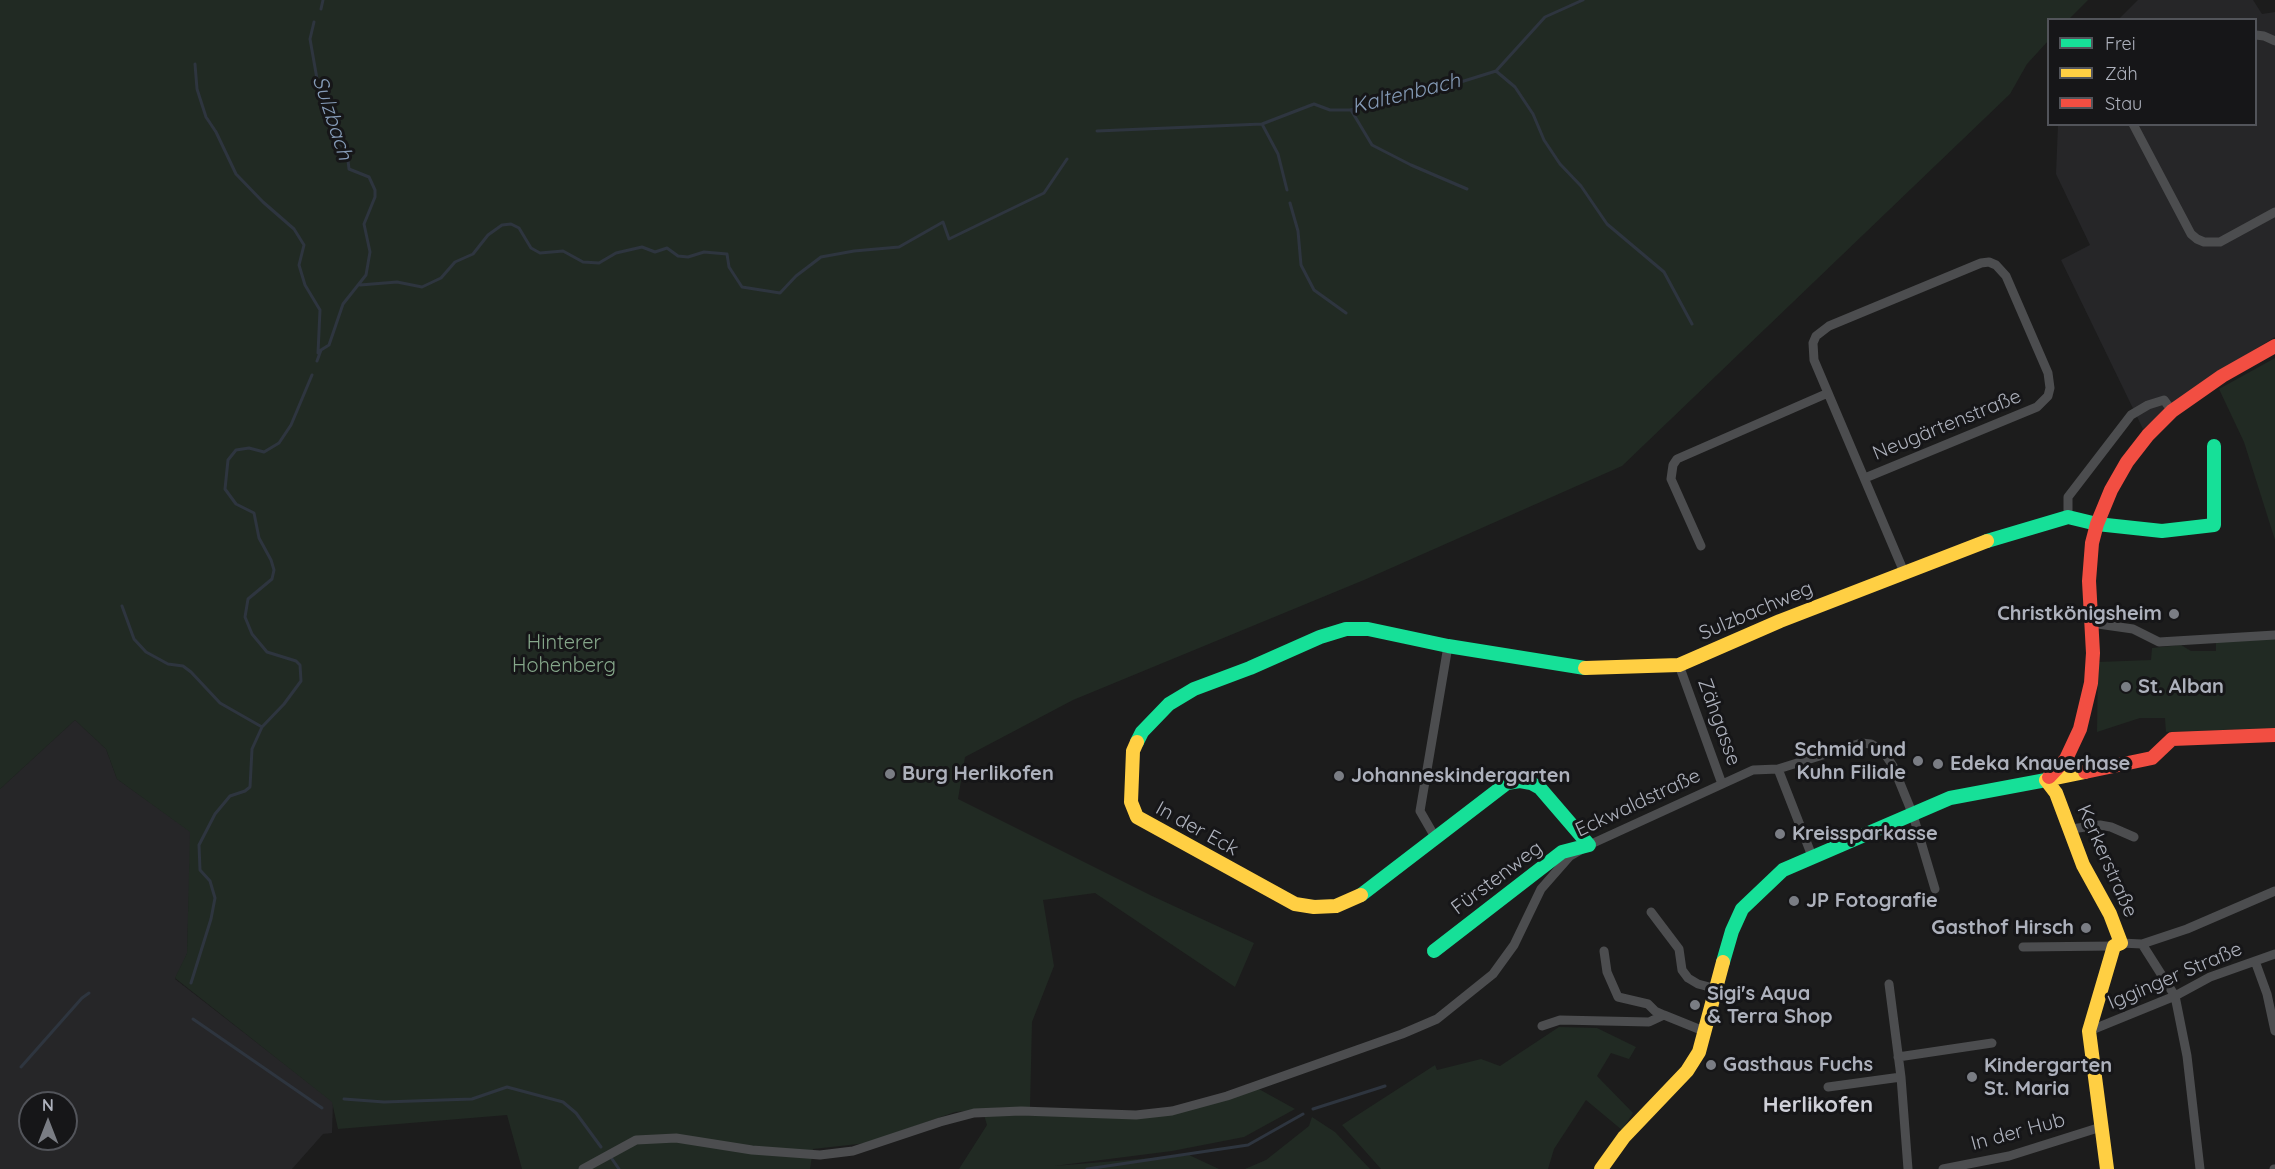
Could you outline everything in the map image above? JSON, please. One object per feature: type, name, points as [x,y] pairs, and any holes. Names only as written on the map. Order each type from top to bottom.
[{"type":"street","points":[[2257,35],[2275,41]]},
{"type":"street","points":[[2134,126],[2191,234],[2197,239],[2204,242],[2220,242],[2275,212]]},
{"type":"street","name":"Neugärtenstraße","points":[[1865,478],[2037,407],[2048,396],[2050,388],[2048,373],[2002,269],[1989,262],[1981,263],[1822,330],[1816,336],[1812,352],[1904,572]]},
{"type":"street","points":[[2046,780],[2066,759],[2085,713],[2091,683],[2089,581],[2092,543],[2111,490],[2127,462],[2148,435],[2172,411],[2222,376],[2275,346]]},
{"type":"street","points":[[1701,546],[1671,479],[1673,465],[1677,459],[1828,393]]},
{"type":"street","points":[[2068,517],[2068,497],[2131,415],[2148,405],[2164,400],[2172,411]]},
{"type":"street","name":"Sulzbachweg","points":[[1448,646],[1589,669],[1679,666],[1780,621],[1904,572],[1999,537],[2068,517],[2097,524],[2162,531],[2214,525],[2214,446]]},
{"type":"street","points":[[2091,623],[2133,629],[2159,642],[2275,635]]},
{"type":"street","name":"In der Eck","points":[[1448,646],[1368,629],[1346,628],[1194,689],[1169,704],[1142,732],[1133,751],[1131,802],[1137,818],[1294,904],[1314,907],[1336,906],[1350,902],[1367,892],[1507,783],[1520,781],[1540,788],[1588,845]]},
{"type":"street","points":[[1435,837],[1420,811],[1448,646]]},
{"type":"street","name":"Zähgasse","points":[[1679,666],[1722,784],[1753,770],[1778,769],[1861,743],[1871,744],[1883,751],[1893,766],[1913,814]]},
{"type":"street","points":[[1601,1169],[1624,1137],[1687,1071],[1699,1053],[1732,931],[1742,909],[1783,870],[1950,798],[2152,758],[2172,739],[2275,735]]},
{"type":"street","points":[[1778,769],[1812,856]]},
{"type":"street","name":"Kerkerstraße","points":[[2046,780],[2056,793],[2083,865],[2110,914],[2117,945],[2089,1032],[2107,1169]]},
{"type":"street","name":"Eckwaldstraße","points":[[584,1169],[636,1140],[676,1138],[752,1150],[820,1155],[853,1151],[974,1113],[1021,1111],[1136,1115],[1172,1111],[1227,1096],[1402,1034],[1437,1019],[1493,974],[1514,945],[1541,889],[1570,856],[1588,845],[1722,784]]},
{"type":"street","points":[[1913,814],[1935,889]]},
{"type":"street","points":[[2071,829],[2100,825],[2134,837]]},
{"type":"street","name":"Fürstenweg","points":[[1434,951],[1562,852],[1588,845]]},
{"type":"street","points":[[2023,947],[2142,944],[2187,929],[2275,891]]},
{"type":"street","points":[[1651,912],[1679,949],[1682,970],[1688,978],[1698,984],[1717,989]]},
{"type":"street","points":[[2142,944],[2175,996],[2187,1056],[2200,1169]]},
{"type":"street","points":[[1604,951],[1607,972],[1618,997],[1648,1004],[1655,1011],[1706,1032]]},
{"type":"street","name":"Igginger Straße","points":[[2089,1032],[2175,996],[2210,978],[2275,954]]},
{"type":"street","points":[[2255,961],[2267,994],[2275,1031]]},
{"type":"street","points":[[1889,984],[1901,1077],[1908,1169]]},
{"type":"street","points":[[1542,1026],[1560,1020],[1649,1022],[1664,1015]]},
{"type":"street","points":[[1898,1057],[1992,1043]]},
{"type":"street","points":[[1828,1088],[1901,1077]]},
{"type":"street","name":"In der Hub","points":[[1943,1169],[2009,1156],[2101,1126]]},
{"type":"shaded area","points":[[2138,0],[2253,0],[2262,14],[2275,12],[2275,337],[2204,381],[2143,429],[2061,260],[2090,245],[2056,174],[2058,126],[2257,126],[2257,18],[2120,18]]},
{"type":"shaded area","points":[[75,720],[106,749],[117,779],[191,832],[187,954],[175,979],[333,1102],[332,1133],[323,1134],[292,1169],[0,1169],[0,789]]},
{"type":"green space","name":"Hinterer Hohenberg","points":[[0,0],[2088,0],[2070,18],[2047,18],[2047,42],[2027,64],[2010,94],[1622,466],[1364,580],[1073,700],[965,757],[958,799],[1150,895],[1254,943],[1235,987],[1095,893],[1043,900],[1054,966],[1032,1022],[1030,1107],[955,1112],[867,1143],[813,1149],[810,1169],[522,1169],[507,1115],[338,1129],[332,1102],[175,978],[187,953],[190,832],[117,779],[106,749],[75,720],[0,789]]},
{"type":"green space","points":[[2275,358],[2275,540],[2244,442],[2219,389]]},
{"type":"green space","points":[[2275,638],[2275,728],[2166,732],[2165,718],[2140,718],[2097,732],[2098,662],[2151,660],[2152,648],[2181,645],[2191,651],[2216,651],[2216,642]]},
{"type":"green space","points":[[1559,1027],[1597,1028],[1636,1047],[1629,1059],[1611,1053],[1597,1076],[1633,1113],[1622,1130],[1586,1100],[1554,1149],[1548,1169],[1381,1169],[1342,1125],[1435,1065],[1437,1070],[1481,1059],[1500,1066]]},
{"type":"green space","points":[[1257,1088],[1295,1109],[1244,1137],[1172,1151],[1054,1166],[1189,1155],[1219,1169],[959,1169],[987,1125],[984,1115],[1132,1116]]},
{"type":"green space","points":[[1312,1117],[1335,1132],[1370,1169],[1245,1169],[1266,1160],[1309,1126]]},
{"type":"waterway","name":"Sulzbach","points":[[321,9],[323,0]]},
{"type":"waterway","name":"Kaltenbach","points":[[1097,131],[1262,124],[1314,104],[1330,110],[1350,110],[1419,95],[1496,71],[1545,17],[1583,0]]},
{"type":"waterway","name":"Sulzbach","points":[[314,22],[310,39],[320,96],[336,138],[347,152],[349,169],[369,177],[375,190],[375,197],[364,224],[370,252],[366,275],[343,304],[329,345],[321,350],[317,361]]},
{"type":"waterway","points":[[195,64],[197,89],[206,117],[216,132],[236,174],[294,229],[304,245],[299,265],[305,285],[320,310],[318,353]]},
{"type":"waterway","points":[[1496,71],[1515,87],[1533,114],[1544,140],[1560,164],[1581,186],[1607,224],[1664,272],[1692,324]]},
{"type":"waterway","points":[[1351,110],[1372,145],[1467,189]]},
{"type":"waterway","points":[[1262,124],[1278,154],[1287,190]]},
{"type":"waterway","name":"Kaltenbach","points":[[360,285],[397,282],[422,287],[441,278],[455,262],[473,254],[488,235],[502,225],[511,224],[519,228],[531,248],[540,253],[563,251],[583,262],[599,263],[616,253],[642,247],[655,252],[667,248],[678,256],[688,257],[704,252],[727,254],[729,267],[742,287],[780,293],[796,276],[821,257],[899,247],[943,222],[949,239],[1044,193],[1067,159]]},
{"type":"waterway","points":[[1290,203],[1298,231],[1301,265],[1314,290],[1346,313]]},
{"type":"waterway","name":"Sulzbach","points":[[191,983],[211,919],[215,898],[210,881],[200,870],[199,845],[215,814],[230,796],[250,787],[252,749],[262,727],[284,704],[301,681],[300,665],[296,661],[267,652],[252,634],[245,617],[248,599],[272,579],[274,570],[259,538],[254,513],[236,504],[225,489],[228,460],[236,450],[249,448],[264,452],[279,443],[291,425],[312,375]]},
{"type":"waterway","points":[[122,606],[134,639],[146,652],[168,664],[183,666],[220,703],[262,727]]},
{"type":"waterway","name":"Sulzbach","points":[[21,1067],[89,993]]},
{"type":"waterway","points":[[193,1019],[322,1108]]},
{"type":"waterway","points":[[1313,1109],[1385,1086]]},
{"type":"waterway","points":[[344,1099],[384,1102],[472,1099],[507,1087],[563,1102],[576,1113],[601,1147]]},
{"type":"waterway","points":[[1087,1169],[1248,1145],[1303,1114]]},
{"type":"waterway","points":[[612,1159],[619,1169]]},
{"type":"traffic: fast","points":[[1987,541],[2068,517],[2097,524],[2162,531],[2214,525],[2214,446]]},
{"type":"traffic: fast","points":[[1137,742],[1142,732],[1169,704],[1194,689],[1250,668],[1320,637],[1346,629],[1368,629],[1448,646],[1585,668]]},
{"type":"traffic: fast","points":[[1723,962],[1732,931],[1742,909],[1783,870],[1950,798],[2046,780],[2049,777]]},
{"type":"traffic: fast","points":[[1361,895],[1507,783],[1520,781],[1540,788],[1589,845],[1562,852],[1434,951]]},
{"type":"traffic: slow","points":[[1585,668],[1679,665],[1780,621],[1987,541]]},
{"type":"traffic: slow","points":[[1137,742],[1133,751],[1131,802],[1137,817],[1295,904],[1314,907],[1336,906],[1361,895]]},
{"type":"traffic: slow","points":[[2085,772],[2046,780],[2056,793],[2083,865],[2110,914],[2121,943],[2114,946],[2089,1031],[2107,1169]]},
{"type":"traffic: slow","points":[[1601,1169],[1624,1137],[1687,1071],[1699,1052],[1723,962]]},
{"type":"traffic: jam","points":[[2049,777],[2066,759],[2080,729],[2091,683],[2093,653],[2089,581],[2092,543],[2111,490],[2127,462],[2148,435],[2172,411],[2222,376],[2275,346]]},
{"type":"traffic: jam","points":[[2085,772],[2152,758],[2172,739],[2275,735]]},
{"type":"place","name":"Christkönigsheim","points":[[2174,614]]},
{"type":"place","name":"St. Alban","points":[[2126,687]]},
{"type":"place","name":"Schmid und Kuhn Filiale","points":[[1918,761]]},
{"type":"place","name":"Edeka Knauerhase","points":[[1938,764]]},
{"type":"place","name":"Burg Herlikofen","points":[[890,774]]},
{"type":"place","name":"Johanneskindergarten","points":[[1339,776]]},
{"type":"place","name":"Kreissparkasse","points":[[1780,834]]},
{"type":"place","name":"JP Fotografie","points":[[1794,901]]},
{"type":"place","name":"Gasthof Hirsch","points":[[2086,928]]},
{"type":"place","name":"Sigi's Aqua & Terra Shop","points":[[1695,1005]]},
{"type":"place","name":"Gasthaus Fuchs","points":[[1711,1065]]},
{"type":"place","name":"Kindergarten St. Maria","points":[[1972,1077]]},
{"type":"district","name":"Herlikofen","points":[[1818,1105]]}]
